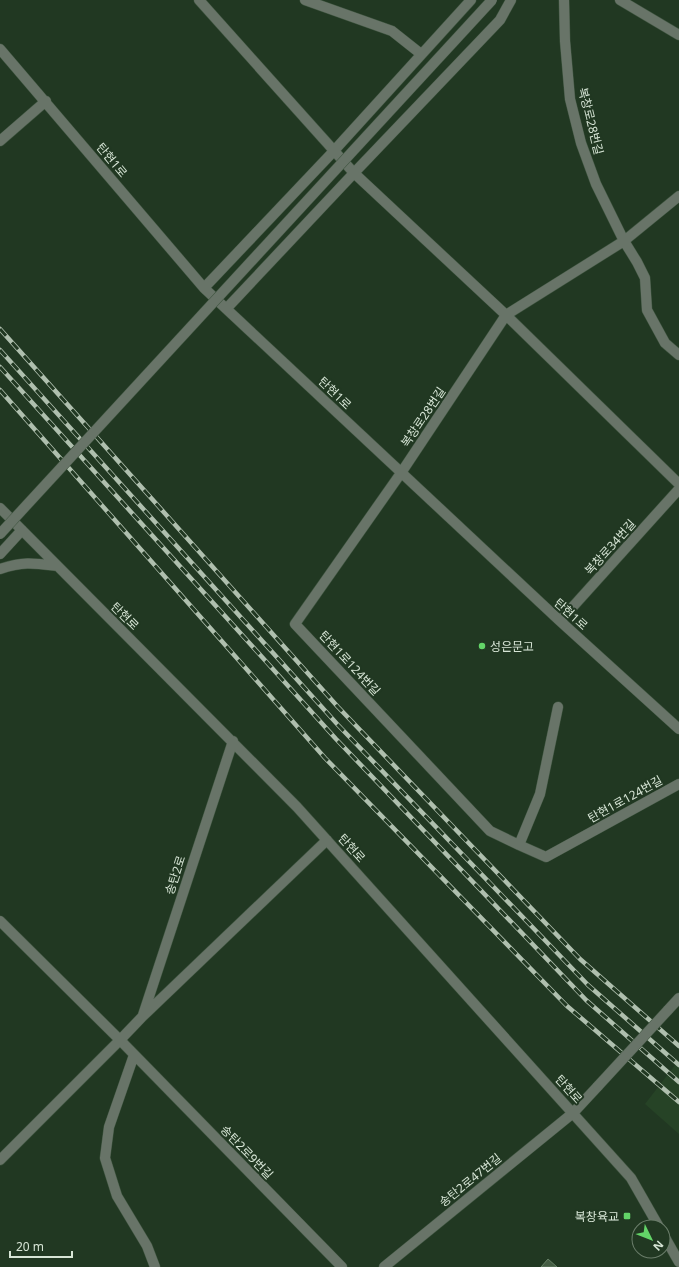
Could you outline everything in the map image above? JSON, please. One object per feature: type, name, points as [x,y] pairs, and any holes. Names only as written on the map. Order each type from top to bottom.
[{"type":"street","points":[[199,0],[354,173],[506,315],[679,484]]},
{"type":"street","points":[[305,0],[392,31],[421,54]]},
{"type":"street","points":[[204,288],[334,151],[471,0]]},
{"type":"street","points":[[0,534],[492,0]]},
{"type":"street","points":[[227,308],[500,20],[511,0]]},
{"type":"street","name":"복창로28번길","points":[[564,0],[565,41],[570,99],[581,143],[596,184],[624,241],[638,262],[645,278],[647,310],[665,342],[679,355]]},
{"type":"street","points":[[620,0],[679,35]]},
{"type":"street","name":"탄현1로","points":[[0,49],[46,101],[204,288],[560,621],[679,729]]},
{"type":"street","points":[[0,141],[46,101]]},
{"type":"street","name":"복창로28번길","points":[[401,473],[506,315],[624,241],[679,196]]},
{"type":"street","name":"탄현1로124번길","points":[[401,473],[295,624],[490,831],[546,857],[679,784]]},
{"type":"street","name":"복창로34번길","points":[[560,621],[679,489]]},
{"type":"street","name":"탄현로","points":[[0,508],[297,807],[631,1178],[654,1219]]},
{"type":"street","points":[[0,554],[22,530]]},
{"type":"street","points":[[0,569],[25,562],[57,566]]},
{"type":"street","points":[[519,845],[540,794],[558,707]]},
{"type":"street","name":"송탄2로","points":[[142,1017],[233,741]]},
{"type":"street","name":"송탄2로","points":[[0,1160],[142,1017],[327,840]]},
{"type":"street","points":[[0,921],[120,1040]]},
{"type":"street","name":"송탄2로47번길","points":[[384,1267],[573,1113],[679,998]]},
{"type":"street","name":"송탄2로9번길","points":[[120,1040],[342,1267]]},
{"type":"street","points":[[134,1055],[109,1127],[105,1158],[117,1196],[146,1246],[155,1267]]},
{"type":"street","points":[[671,1248],[679,1262]]},
{"type":"shaded area","points":[[679,1060],[679,1134],[645,1104]]},
{"type":"building","points":[[548,1259],[557,1267],[541,1267]]},
{"type":"railway","points":[[0,329],[338,707],[580,959],[679,1046]]},
{"type":"railway","points":[[0,350],[338,725],[588,985],[679,1065]]},
{"type":"railway","points":[[0,367],[336,739],[586,1000],[679,1082]]},
{"type":"railway","points":[[0,390],[325,758],[567,1006],[679,1102]]},
{"type":"place","name":"성은문고","points":[[482,646]]},
{"type":"place","name":"복창육교","points":[[627,1216]]}]
